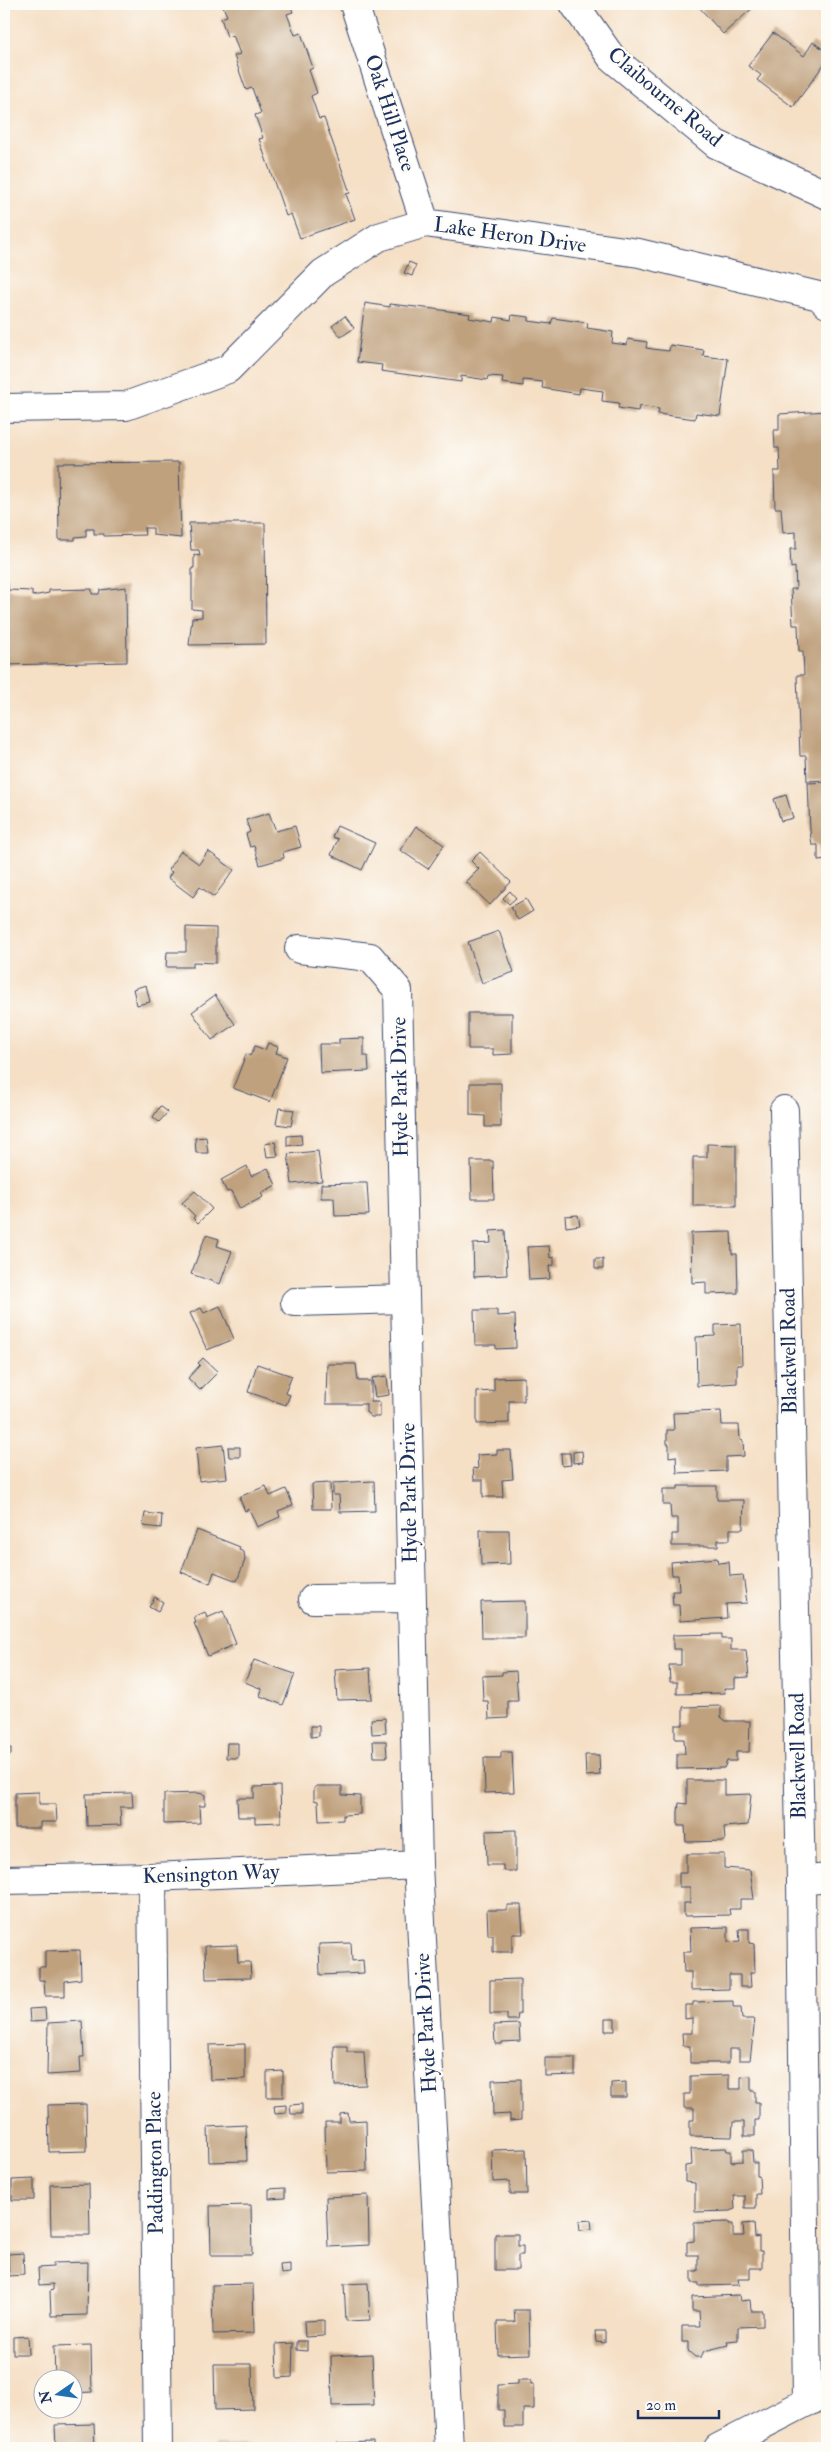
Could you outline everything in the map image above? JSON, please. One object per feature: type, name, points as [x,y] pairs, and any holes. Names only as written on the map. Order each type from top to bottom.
[{"type":"street","name":"Oak Hill Place","points":[[354,4],[425,223]]},
{"type":"street","name":"Claibourne Road","points":[[574,4],[612,58],[716,144],[827,195]]},
{"type":"street","name":"Lake Heron Drive","points":[[4,408],[126,406],[228,369],[323,273],[379,237],[425,223],[639,253],[819,296],[827,304]]},
{"type":"street","name":"Hyde Park Drive","points":[[299,949],[370,957],[398,990],[418,1865],[450,2448]]},
{"type":"street","name":"Blackwell Road","points":[[784,1110],[801,1881],[817,2398]]},
{"type":"street","points":[[295,1302],[405,1299]]},
{"type":"street","points":[[313,1599],[412,1598]]},
{"type":"street","name":"Kensington Way","points":[[4,1880],[152,1877],[418,1865]]},
{"type":"street","name":"Paddington Place","points":[[152,1877],[158,2448]]},
{"type":"street","points":[[801,1881],[827,1878]]},
{"type":"street","points":[[718,2448],[817,2398]]},
{"type":"building","points":[[222,4],[290,4],[293,12],[287,14],[295,35],[301,33],[313,68],[309,70],[317,93],[311,96],[319,119],[324,118],[350,193],[346,194],[355,219],[300,238],[291,214],[286,216],[259,139],[263,138],[255,115],[261,113],[252,88],[246,90],[234,56],[240,54],[233,35],[227,37],[221,18],[227,16]]},
{"type":"building","points":[[702,4],[757,4],[723,34],[699,7]]},
{"type":"building","points":[[773,33],[804,56],[813,42],[827,52],[827,60],[793,107],[757,80],[761,75],[748,66]]},
{"type":"building","points":[[409,262],[416,265],[412,276],[404,273]]},
{"type":"building","points":[[365,303],[390,307],[390,304],[470,314],[469,318],[494,322],[495,317],[511,320],[512,315],[529,317],[529,321],[551,324],[553,318],[588,323],[587,328],[613,332],[612,343],[627,345],[628,339],[647,342],[646,348],[669,351],[670,345],[704,350],[703,356],[728,359],[720,416],[696,413],[695,419],[658,414],[659,409],[639,406],[638,411],[618,408],[619,403],[602,401],[603,391],[580,388],[579,394],[542,388],[543,382],[523,380],[523,386],[502,383],[503,377],[488,376],[487,380],[461,376],[461,382],[381,371],[382,365],[357,362]]},
{"type":"building","points":[[345,316],[354,328],[341,337],[332,326]]},
{"type":"building","points":[[827,411],[827,780],[807,781],[806,756],[800,756],[797,675],[804,675],[803,651],[799,651],[798,625],[793,625],[791,589],[796,589],[795,567],[791,568],[790,549],[796,549],[796,532],[783,533],[781,508],[775,508],[774,471],[780,471],[779,448],[775,448],[774,430],[779,430],[779,414]]},
{"type":"building","points":[[179,462],[181,538],[153,535],[153,528],[144,528],[145,535],[104,536],[104,534],[94,534],[94,529],[86,529],[86,536],[75,537],[75,540],[59,540],[58,463]]},
{"type":"building","points":[[189,523],[265,523],[266,644],[189,645],[192,618],[202,617],[202,610],[192,609],[192,568],[194,568],[194,555],[200,556],[199,550],[191,550]]},
{"type":"building","points":[[4,583],[8,583],[8,590],[32,591],[32,596],[49,593],[49,590],[92,589],[92,594],[99,594],[100,590],[126,587],[127,662],[6,665],[6,659],[4,659]]},
{"type":"building","points":[[827,782],[827,860],[818,861],[818,845],[812,845],[810,831],[808,783]]},
{"type":"building","points":[[786,795],[793,818],[781,821],[774,799]]},
{"type":"building","points":[[269,813],[276,831],[295,826],[301,847],[283,852],[284,858],[260,865],[254,846],[250,847],[246,834],[250,832],[246,820]]},
{"type":"building","points":[[337,826],[375,843],[362,870],[331,855],[338,839],[332,837]]},
{"type":"building","points":[[416,826],[444,845],[428,869],[400,850]]},
{"type":"building","points":[[181,851],[199,864],[208,851],[234,870],[214,897],[200,887],[193,897],[168,878],[172,872],[168,870]]},
{"type":"building","points":[[480,852],[511,882],[490,905],[466,882],[479,869],[471,861]]},
{"type":"building","points":[[510,891],[516,898],[509,904],[503,898]]},
{"type":"building","points":[[526,899],[533,911],[518,920],[511,907]]},
{"type":"building","points":[[186,927],[216,928],[216,963],[193,962],[193,967],[166,967],[167,952],[186,952]]},
{"type":"building","points":[[499,931],[514,972],[482,983],[468,942]]},
{"type":"building","points":[[146,985],[150,1002],[137,1005],[133,989]]},
{"type":"building","points":[[215,995],[235,1024],[212,1040],[192,1012]]},
{"type":"building","points":[[468,1013],[512,1013],[512,1054],[493,1055],[493,1049],[468,1049]]},
{"type":"building","points":[[364,1038],[364,1056],[368,1056],[369,1071],[320,1073],[319,1044],[339,1044],[339,1039]]},
{"type":"building","points":[[268,1043],[278,1047],[276,1053],[287,1057],[270,1102],[233,1088],[246,1054],[250,1056],[255,1046],[265,1050]]},
{"type":"building","points":[[470,1083],[501,1083],[501,1127],[485,1127],[485,1116],[470,1115]]},
{"type":"building","points":[[160,1106],[168,1112],[159,1122],[153,1117]]},
{"type":"building","points":[[279,1108],[294,1110],[291,1126],[276,1124]]},
{"type":"building","points":[[301,1135],[302,1144],[287,1146],[287,1136]]},
{"type":"building","points":[[206,1137],[208,1153],[196,1153],[195,1138]]},
{"type":"building","points":[[275,1142],[278,1156],[267,1157],[265,1144]]},
{"type":"building","points":[[707,1144],[736,1145],[736,1206],[693,1206],[693,1157],[707,1157]]},
{"type":"building","points":[[318,1151],[322,1181],[292,1184],[288,1154]]},
{"type":"building","points":[[471,1161],[493,1161],[494,1199],[472,1199]]},
{"type":"building","points":[[247,1166],[251,1176],[268,1168],[276,1185],[261,1193],[263,1197],[240,1209],[231,1191],[227,1192],[221,1180]]},
{"type":"building","points":[[367,1183],[369,1215],[335,1216],[334,1198],[321,1198],[321,1184]]},
{"type":"building","points":[[195,1191],[212,1209],[198,1223],[193,1218],[195,1216],[182,1203]]},
{"type":"building","points":[[578,1215],[580,1225],[566,1227],[565,1216]]},
{"type":"building","points":[[505,1230],[507,1275],[474,1277],[473,1244],[491,1243],[490,1231]]},
{"type":"building","points":[[731,1232],[732,1254],[737,1254],[738,1293],[706,1294],[706,1282],[692,1283],[691,1233]]},
{"type":"building","points":[[206,1235],[219,1239],[217,1246],[232,1251],[220,1284],[191,1274]]},
{"type":"building","points":[[549,1246],[550,1258],[554,1257],[554,1265],[549,1266],[550,1279],[529,1280],[527,1247]]},
{"type":"building","points":[[595,1259],[603,1259],[603,1269],[595,1269]]},
{"type":"building","points":[[220,1306],[234,1339],[207,1350],[190,1313],[201,1308],[204,1313]]},
{"type":"building","points":[[474,1310],[497,1310],[497,1316],[515,1315],[516,1348],[496,1349],[496,1345],[475,1345]]},
{"type":"building","points":[[741,1324],[742,1365],[737,1365],[737,1383],[697,1386],[696,1337],[715,1336],[715,1325]]},
{"type":"building","points":[[203,1358],[218,1372],[200,1390],[188,1378],[200,1365],[198,1363]]},
{"type":"building","points":[[257,1364],[292,1376],[285,1393],[290,1395],[286,1405],[248,1392]]},
{"type":"building","points":[[327,1364],[356,1364],[358,1381],[371,1381],[371,1402],[380,1402],[380,1417],[371,1417],[366,1412],[366,1404],[326,1404]]},
{"type":"building","points":[[387,1376],[389,1395],[375,1397],[372,1378]]},
{"type":"building","points":[[524,1377],[524,1401],[509,1401],[509,1423],[477,1424],[477,1392],[494,1391],[494,1378]]},
{"type":"building","points":[[721,1411],[722,1425],[739,1425],[744,1456],[726,1457],[726,1471],[677,1473],[676,1456],[669,1457],[669,1444],[667,1444],[667,1430],[674,1430],[673,1413]]},
{"type":"building","points":[[223,1445],[227,1478],[199,1481],[196,1448]]},
{"type":"building","points":[[228,1447],[240,1447],[240,1457],[229,1457]]},
{"type":"building","points":[[497,1450],[511,1450],[513,1479],[502,1480],[503,1497],[483,1497],[483,1480],[474,1480],[473,1468],[478,1469],[477,1455],[497,1454]]},
{"type":"building","points":[[582,1451],[583,1462],[573,1463],[573,1452]]},
{"type":"building","points":[[561,1453],[570,1453],[571,1465],[562,1466]]},
{"type":"building","points":[[374,1481],[375,1511],[340,1512],[339,1495],[333,1495],[333,1483]]},
{"type":"building","points":[[330,1483],[331,1509],[313,1509],[312,1484]]},
{"type":"building","points":[[266,1486],[270,1496],[286,1489],[293,1505],[278,1511],[280,1517],[257,1527],[249,1509],[245,1511],[239,1497]]},
{"type":"building","points":[[678,1486],[717,1486],[717,1500],[744,1500],[743,1529],[730,1529],[730,1540],[718,1540],[718,1546],[672,1546],[672,1534],[678,1534],[678,1518],[671,1518],[670,1505],[663,1505],[663,1489],[678,1489]]},
{"type":"building","points":[[145,1513],[162,1515],[161,1528],[143,1526]]},
{"type":"building","points":[[197,1530],[240,1547],[239,1550],[244,1552],[245,1560],[237,1581],[214,1572],[210,1584],[181,1572]]},
{"type":"building","points":[[480,1530],[509,1530],[510,1564],[481,1565]]},
{"type":"building","points":[[717,1558],[718,1563],[729,1562],[730,1576],[743,1575],[747,1603],[726,1604],[727,1618],[680,1621],[679,1605],[673,1605],[672,1591],[679,1591],[678,1575],[672,1575],[671,1562]]},
{"type":"building","points":[[155,1597],[163,1602],[158,1612],[149,1607]]},
{"type":"building","points":[[525,1601],[525,1638],[482,1638],[481,1602]]},
{"type":"building","points":[[223,1611],[236,1644],[208,1656],[194,1623],[196,1623],[194,1617],[205,1612],[207,1618]]},
{"type":"building","points":[[722,1634],[722,1639],[731,1639],[731,1650],[746,1650],[749,1677],[735,1678],[735,1688],[724,1688],[725,1693],[677,1694],[677,1682],[670,1682],[669,1665],[681,1665],[681,1649],[673,1649],[673,1635]]},
{"type":"building","points":[[254,1660],[295,1674],[283,1705],[260,1696],[262,1689],[245,1682]]},
{"type":"building","points":[[370,1668],[372,1699],[337,1700],[335,1670]]},
{"type":"building","points":[[516,1671],[518,1701],[508,1701],[508,1718],[489,1719],[488,1701],[483,1701],[482,1676],[502,1675],[502,1672]]},
{"type":"building","points":[[721,1706],[721,1717],[726,1721],[750,1721],[749,1752],[736,1752],[736,1761],[727,1761],[724,1768],[677,1769],[677,1754],[685,1754],[684,1739],[675,1739],[675,1725],[683,1725],[683,1707]]},
{"type":"building","points":[[385,1718],[386,1733],[372,1734],[371,1719]]},
{"type":"building","points":[[311,1726],[319,1726],[319,1736],[311,1737]]},
{"type":"building","points":[[373,1741],[386,1741],[387,1757],[374,1757]]},
{"type":"building","points":[[227,1743],[238,1743],[238,1758],[226,1758]]},
{"type":"building","points":[[4,1748],[11,1748],[11,1755],[4,1755]]},
{"type":"building","points":[[501,1752],[512,1752],[514,1792],[485,1793],[484,1758],[501,1758]]},
{"type":"building","points":[[585,1755],[599,1755],[600,1775],[586,1776]]},
{"type":"building","points":[[687,1780],[724,1780],[724,1795],[751,1794],[748,1825],[724,1827],[725,1841],[686,1842],[685,1826],[678,1826],[678,1812],[679,1803],[687,1804]]},
{"type":"building","points":[[280,1786],[281,1822],[255,1823],[255,1817],[238,1817],[237,1798],[254,1798],[254,1787]]},
{"type":"building","points":[[317,1786],[342,1786],[342,1795],[360,1796],[360,1814],[343,1815],[343,1820],[319,1821],[318,1801],[314,1800],[314,1788]]},
{"type":"building","points":[[39,1792],[39,1804],[56,1804],[57,1822],[40,1822],[40,1828],[15,1828],[15,1793]]},
{"type":"building","points":[[132,1793],[133,1807],[120,1807],[121,1825],[87,1826],[86,1794]]},
{"type":"building","points":[[199,1793],[205,1795],[205,1806],[199,1806],[200,1823],[164,1824],[164,1794]]},
{"type":"building","points":[[516,1830],[516,1871],[503,1871],[503,1865],[487,1865],[486,1831]]},
{"type":"building","points":[[686,1854],[724,1854],[724,1868],[750,1870],[754,1899],[740,1899],[740,1909],[729,1909],[730,1915],[684,1916],[684,1903],[690,1903],[690,1887],[679,1887],[679,1873],[686,1873]]},
{"type":"building","points":[[508,1905],[521,1905],[523,1934],[512,1934],[512,1952],[493,1952],[493,1935],[488,1935],[487,1910],[507,1910]]},
{"type":"building","points":[[728,1927],[728,1942],[740,1941],[739,1929],[749,1929],[749,1943],[754,1944],[755,1973],[750,1973],[751,1987],[740,1987],[740,1975],[729,1975],[729,1989],[691,1990],[691,1972],[684,1972],[683,1952],[691,1952],[690,1928]]},
{"type":"building","points":[[351,1943],[352,1961],[363,1960],[364,1973],[320,1975],[319,1944]]},
{"type":"building","points":[[237,1945],[238,1962],[250,1962],[251,1978],[206,1979],[205,1946]]},
{"type":"building","points":[[80,1950],[81,1979],[65,1981],[65,1996],[45,1996],[44,1980],[39,1980],[39,1967],[45,1967],[45,1951]]},
{"type":"building","points":[[520,1979],[520,2014],[518,2014],[517,2020],[507,2020],[507,2014],[490,2014],[490,1980]]},
{"type":"building","points":[[733,2001],[733,2007],[741,2007],[742,2019],[755,2019],[750,2060],[739,2060],[739,2049],[729,2049],[729,2063],[690,2063],[690,2046],[683,2046],[682,2033],[692,2033],[692,2018],[685,2019],[685,2005],[693,2005],[693,2002]]},
{"type":"building","points":[[45,2008],[46,2021],[30,2022],[29,2009]]},
{"type":"building","points":[[605,2019],[615,2019],[615,2031],[605,2031]]},
{"type":"building","points":[[82,2021],[84,2057],[80,2057],[81,2073],[47,2075],[48,2023]]},
{"type":"building","points":[[519,2024],[520,2041],[495,2044],[494,2025]]},
{"type":"building","points":[[245,2044],[245,2079],[210,2080],[209,2045]]},
{"type":"building","points":[[334,2046],[347,2046],[347,2052],[364,2052],[366,2085],[335,2086]]},
{"type":"building","points":[[545,2058],[575,2058],[575,2075],[545,2076]]},
{"type":"building","points":[[283,2071],[283,2097],[267,2097],[267,2072]]},
{"type":"building","points":[[729,2075],[729,2089],[741,2089],[741,2077],[751,2076],[751,2091],[755,2091],[755,2102],[759,2102],[759,2120],[755,2120],[755,2136],[744,2136],[744,2122],[733,2122],[732,2137],[690,2136],[690,2120],[694,2120],[694,2108],[684,2108],[684,2094],[690,2094],[690,2076]]},
{"type":"building","points":[[521,2079],[521,2120],[510,2121],[510,2114],[493,2115],[492,2080]]},
{"type":"building","points":[[626,2082],[626,2097],[611,2097],[611,2083]]},
{"type":"building","points":[[86,2104],[87,2151],[49,2152],[48,2105]]},
{"type":"building","points":[[302,2104],[302,2114],[291,2114],[290,2105]]},
{"type":"building","points":[[286,2105],[286,2113],[275,2114],[274,2106]]},
{"type":"building","points":[[348,2113],[349,2121],[366,2120],[367,2171],[326,2172],[325,2122],[340,2122],[340,2114]]},
{"type":"building","points":[[246,2125],[247,2161],[209,2162],[208,2127]]},
{"type":"building","points":[[726,2148],[727,2151],[731,2151],[731,2162],[743,2161],[743,2150],[752,2150],[753,2163],[757,2163],[757,2176],[759,2176],[760,2194],[756,2194],[756,2208],[745,2208],[745,2196],[734,2196],[735,2209],[731,2211],[695,2212],[695,2183],[685,2182],[685,2166],[692,2165],[691,2149]]},
{"type":"building","points":[[526,2149],[527,2194],[510,2194],[510,2181],[493,2182],[492,2150]]},
{"type":"building","points":[[34,2179],[34,2200],[12,2200],[12,2180]]},
{"type":"building","points":[[89,2184],[90,2235],[51,2235],[50,2185]]},
{"type":"building","points":[[285,2188],[285,2198],[269,2199],[269,2189]]},
{"type":"building","points":[[368,2195],[369,2245],[328,2247],[326,2197]]},
{"type":"building","points":[[251,2205],[252,2255],[211,2255],[210,2206]]},
{"type":"building","points":[[591,2220],[592,2229],[580,2230],[579,2221]]},
{"type":"building","points":[[729,2222],[729,2224],[733,2224],[733,2236],[744,2236],[743,2224],[754,2223],[755,2238],[759,2237],[759,2251],[762,2251],[762,2268],[750,2268],[750,2279],[738,2279],[739,2285],[699,2286],[699,2283],[692,2283],[692,2271],[698,2271],[698,2255],[687,2255],[687,2242],[694,2241],[694,2223]]},
{"type":"building","points":[[495,2234],[518,2234],[518,2246],[523,2246],[523,2255],[518,2255],[518,2270],[495,2270]]},
{"type":"building","points":[[23,2253],[24,2275],[9,2276],[8,2254]]},
{"type":"building","points":[[88,2262],[87,2315],[51,2316],[50,2291],[53,2290],[53,2284],[39,2285],[38,2268],[53,2267],[53,2263]]},
{"type":"building","points":[[290,2264],[290,2273],[281,2274],[280,2265]]},
{"type":"building","points":[[368,2283],[370,2320],[346,2321],[344,2284]]},
{"type":"building","points":[[253,2284],[254,2333],[213,2334],[212,2285]]},
{"type":"building","points":[[739,2295],[740,2301],[750,2300],[751,2311],[763,2311],[763,2326],[738,2327],[738,2340],[727,2341],[728,2345],[704,2351],[701,2357],[695,2357],[688,2351],[688,2342],[682,2342],[682,2326],[700,2326],[699,2311],[692,2311],[692,2297]]},
{"type":"building","points":[[514,2310],[529,2310],[530,2354],[498,2355],[497,2322],[515,2322]]},
{"type":"building","points":[[324,2320],[324,2336],[305,2337],[304,2321]]},
{"type":"building","points":[[595,2331],[605,2331],[605,2343],[596,2342]]},
{"type":"building","points":[[28,2336],[29,2354],[13,2354],[13,2337]]},
{"type":"building","points":[[297,2341],[307,2341],[307,2351],[297,2350]]},
{"type":"building","points":[[293,2343],[292,2377],[277,2378],[276,2344]]},
{"type":"building","points":[[91,2345],[92,2392],[82,2392],[82,2370],[55,2370],[54,2346]]},
{"type":"building","points":[[372,2354],[374,2405],[332,2406],[331,2356]]},
{"type":"building","points":[[214,2364],[252,2364],[253,2409],[215,2410]]},
{"type":"building","points":[[518,2380],[531,2380],[531,2384],[534,2384],[534,2409],[523,2409],[523,2427],[504,2427],[504,2410],[498,2410],[498,2385],[518,2384]]},
{"type":"building","points":[[94,2424],[95,2448],[56,2448],[55,2425]]},
{"type":"building","points":[[373,2442],[373,2448],[337,2448],[337,2443]]},
{"type":"building","points":[[215,2445],[253,2445],[253,2448],[215,2448]]}]
